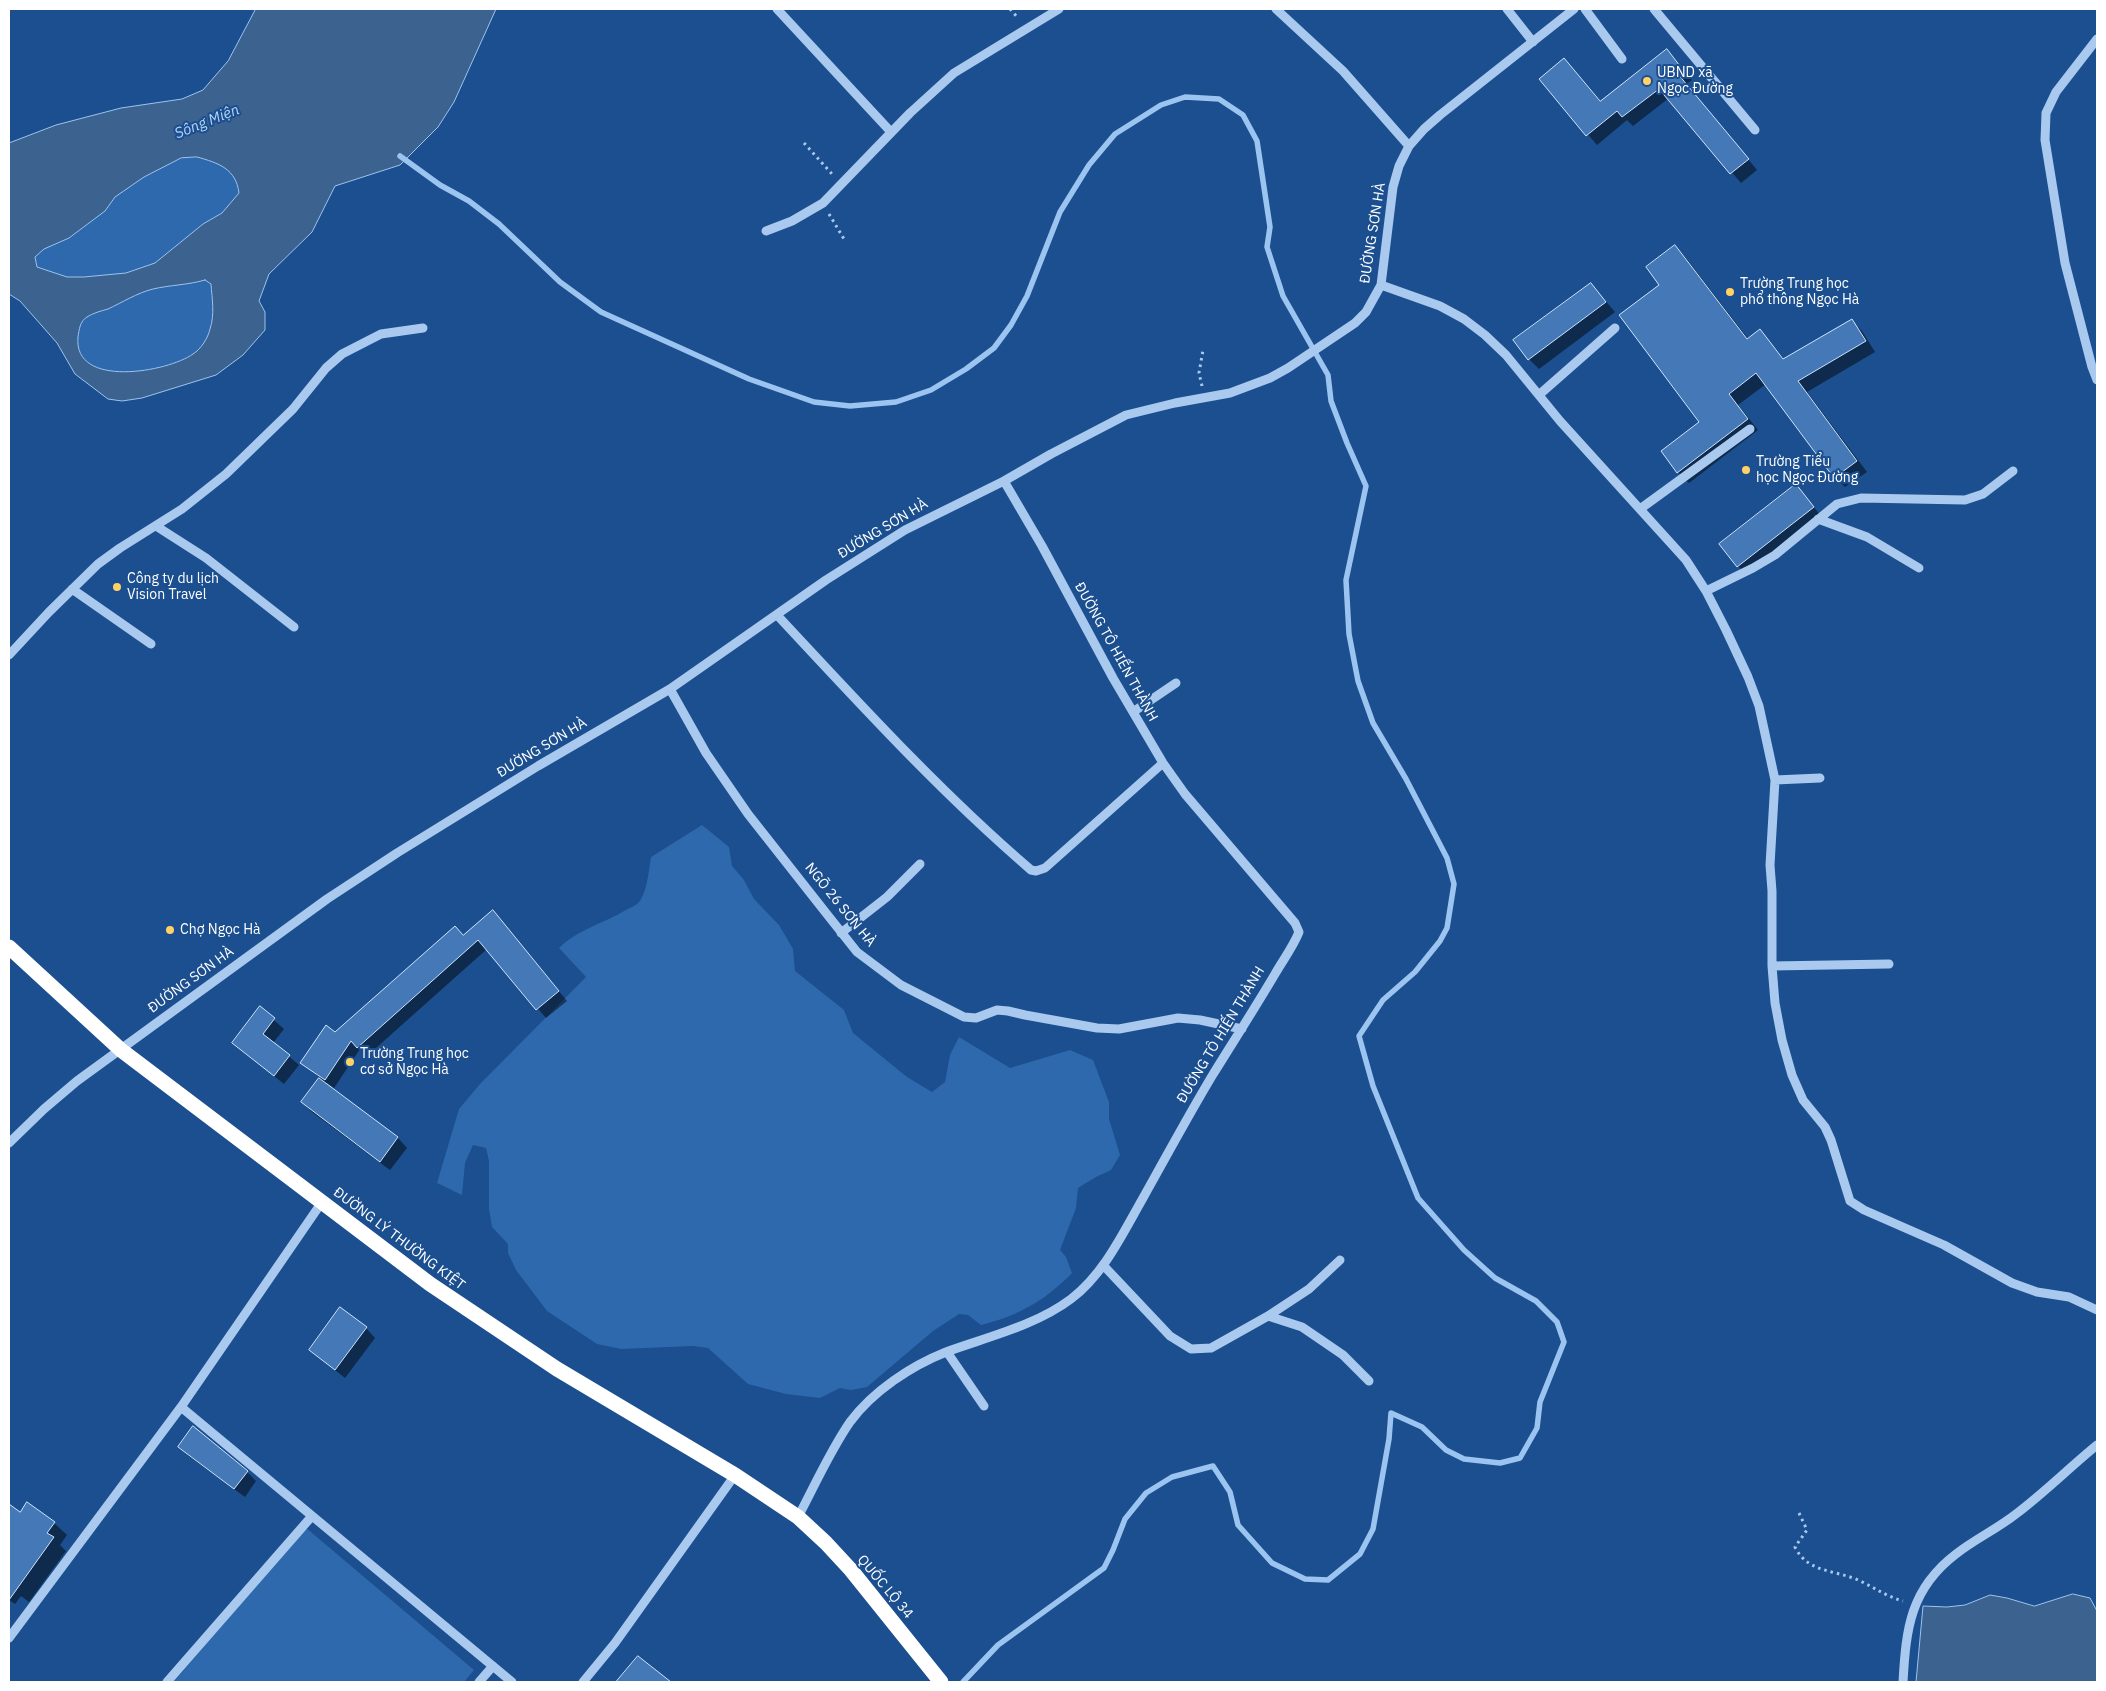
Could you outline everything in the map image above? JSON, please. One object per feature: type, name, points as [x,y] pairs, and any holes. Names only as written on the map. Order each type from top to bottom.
[{"type":"highway","name":"ĐƯỜNG LÝ THƯỜNG KIỆT","points":[[9,947],[121,1050],[430,1284],[487,1324],[609,1402],[735,1475],[798,1517]]},
{"type":"highway","name":"QUỐC LỘ 34","points":[[798,1517],[851,1570],[940,1681]]},
{"type":"street","points":[[777,9],[891,132]]},
{"type":"street","points":[[766,231],[792,221],[822,203],[891,132],[954,72],[1059,9]]},
{"type":"street","points":[[1276,9],[1343,71],[1409,146]]},
{"type":"street","points":[[1507,9],[1533,42]]},
{"type":"street","name":"ĐƯỜNG SƠN HÀ","points":[[9,1143],[44,1109],[77,1081],[249,955],[366,873],[538,766],[670,689],[856,560],[905,530],[1004,482],[1051,454],[1126,415],[1252,385],[1288,368],[1355,323],[1366,312],[1381,285],[1393,187],[1399,166],[1409,146],[1440,115],[1574,9]]},
{"type":"street","points":[[1585,9],[1622,59]]},
{"type":"street","points":[[1658,10],[1755,130]]},
{"type":"street","points":[[2097,39],[2056,92],[2046,112],[2044,140],[2065,262],[2092,368],[2097,380]]},
{"type":"street","points":[[1381,285],[1440,306],[1464,319],[1499,348],[1540,394],[1560,421],[1686,560],[1706,591],[1736,650],[1759,706],[1775,780],[1770,865],[1772,966],[1775,1003],[1792,1075],[1803,1100],[1825,1127],[1831,1140],[1850,1201],[1864,1210],[1944,1245],[2012,1283],[2037,1292],[2069,1298],[2097,1310]]},
{"type":"street","points":[[9,656],[98,564],[182,509],[232,467],[293,409],[326,368],[342,354],[381,334],[423,328]]},
{"type":"street","points":[[1540,394],[1615,328]]},
{"type":"street","points":[[1640,509],[1750,429]]},
{"type":"street","points":[[1706,591],[1775,555],[1836,504],[1861,498],[1965,500],[1983,494],[2013,471]]},
{"type":"street","name":"ĐƯỜNG TÔ HIẾN THÀNH","points":[[798,1517],[850,1422],[867,1403],[904,1373],[946,1352],[1000,1335],[1057,1308],[1085,1286],[1103,1265],[1130,1221],[1200,1096],[1299,932],[1294,923],[1185,794],[1163,763],[1113,678],[1042,546],[1004,482]]},
{"type":"street","points":[[1818,519],[1867,537],[1919,568]]},
{"type":"street","points":[[156,526],[206,558],[294,627]]},
{"type":"street","points":[[72,589],[150,644]]},
{"type":"street","points":[[777,615],[932,778],[981,827],[1031,870],[1036,871],[1045,868],[1163,763]]},
{"type":"street","points":[[1134,712],[1176,682]]},
{"type":"street","name":"NGÕ 26 SƠN HÀ","points":[[670,689],[706,753],[748,814],[857,952],[901,985],[964,1017],[976,1018],[997,1010],[1097,1028],[1119,1029],[1178,1018],[1200,1020],[1242,1029]]},
{"type":"street","points":[[1775,780],[1820,778]]},
{"type":"street","points":[[841,933],[887,897],[920,864]]},
{"type":"street","points":[[1772,966],[1889,964]]},
{"type":"street","points":[[9,1638],[181,1407],[322,1202]]},
{"type":"street","points":[[1103,1265],[1170,1336],[1191,1349],[1211,1348],[1268,1316],[1309,1289],[1340,1260]]},
{"type":"street","points":[[1268,1316],[1302,1327],[1343,1355],[1369,1381]]},
{"type":"street","points":[[946,1352],[984,1406]]},
{"type":"street","points":[[181,1407],[512,1682]]},
{"type":"street","points":[[1902,1682],[1906,1638],[1910,1619],[1915,1604],[1931,1577],[1956,1554],[2016,1514],[2097,1445]]},
{"type":"street","points":[[583,1682],[615,1643],[735,1475]]},
{"type":"street","points":[[167,1682],[312,1516]]},
{"type":"street","points":[[479,1682],[492,1666]]},
{"type":"path","points":[[804,143],[842,183]]},
{"type":"path","points":[[822,203],[844,239]]},
{"type":"path","points":[[1203,350],[1199,374],[1201,385],[1208,397]]},
{"type":"path","points":[[1799,1513],[1807,1530],[1795,1547],[1807,1563],[1817,1568],[1854,1579],[1886,1596],[1915,1604]]},
{"type":"shaded area","points":[[197,157],[219,164],[230,172],[239,193],[222,213],[203,224],[155,263],[126,273],[84,277],[67,277],[37,267],[35,257],[44,249],[69,238],[105,211],[115,197],[144,177],[181,158]]},
{"type":"shaded area","points":[[205,280],[211,284],[213,318],[206,340],[193,354],[181,361],[164,366],[124,372],[106,370],[90,364],[80,353],[79,329],[81,323],[89,316],[147,291]]},
{"type":"shaded area","points":[[702,825],[729,847],[732,866],[744,880],[754,899],[779,925],[793,949],[795,971],[844,1010],[853,1033],[907,1077],[932,1092],[945,1082],[950,1055],[959,1037],[1010,1068],[1070,1050],[1093,1060],[1109,1102],[1109,1119],[1120,1155],[1111,1170],[1078,1188],[1076,1208],[1060,1250],[1066,1257],[1072,1273],[1042,1299],[1007,1317],[981,1325],[968,1315],[959,1314],[933,1331],[867,1387],[851,1390],[840,1388],[820,1398],[786,1394],[748,1384],[708,1348],[693,1346],[621,1349],[597,1344],[547,1311],[516,1270],[508,1253],[508,1244],[492,1227],[489,1209],[489,1161],[486,1148],[473,1145],[465,1163],[462,1195],[437,1183],[459,1109],[480,1084],[586,977],[559,948],[582,931],[618,915],[638,903],[646,887],[651,857]]},
{"type":"shaded area","points":[[305,1527],[474,1670],[464,1682],[174,1682]]},
{"type":"water","name":"Sông Miện","points":[[256,9],[496,9],[454,102],[438,127],[400,165],[335,186],[312,232],[269,274],[259,301],[265,312],[265,330],[243,355],[216,375],[142,398],[122,401],[108,399],[75,374],[57,343],[20,301],[9,294],[9,143],[56,125],[121,108],[182,99],[203,90],[228,61]],"holes":[[[197,157],[225,168],[234,178],[239,193],[222,213],[203,224],[155,263],[126,273],[84,277],[67,277],[37,267],[35,257],[44,249],[69,238],[105,211],[115,197],[144,177],[181,158]],[[205,280],[211,284],[212,323],[206,340],[193,354],[181,361],[164,366],[124,372],[106,370],[90,364],[80,353],[79,329],[81,323],[89,316],[147,291]]]},
{"type":"water","points":[[2073,1594],[2090,1598],[2097,1611],[2097,1682],[1916,1682],[1923,1606],[1947,1607],[1965,1605],[1990,1595],[2034,1606]]},
{"type":"building","points":[[1667,49],[1683,70],[1678,74],[1749,159],[1730,174],[1659,89],[1622,117],[1617,111],[1586,136],[1539,79],[1564,58],[1600,101]]},
{"type":"building","points":[[1675,245],[1747,339],[1760,329],[1783,359],[1852,319],[1866,341],[1798,381],[1857,461],[1834,478],[1756,373],[1729,394],[1748,419],[1677,473],[1661,451],[1699,422],[1619,315],[1659,285],[1646,267]]},
{"type":"building","points":[[1591,283],[1606,302],[1528,360],[1513,340]]},
{"type":"building","points":[[1796,484],[1814,507],[1737,567],[1719,544]]},
{"type":"building","points":[[493,910],[559,991],[536,1010],[478,940],[357,1048],[351,1041],[325,1080],[300,1063],[326,1025],[335,1032],[455,926],[463,935]]},
{"type":"building","points":[[260,1006],[275,1018],[263,1034],[290,1055],[274,1076],[232,1043]]},
{"type":"building","points":[[319,1078],[398,1137],[380,1162],[301,1102]]},
{"type":"building","points":[[340,1307],[367,1327],[335,1370],[309,1350]]},
{"type":"building","points":[[193,1426],[248,1471],[234,1489],[178,1447]]},
{"type":"building","points":[[27,1502],[55,1522],[47,1533],[54,1537],[9,1600],[9,1504],[20,1512]]},
{"type":"building","points":[[638,1656],[671,1682],[616,1682]]},
{"type":"waterway","points":[[400,156],[440,185],[469,201],[499,224],[560,282],[601,312],[749,379],[814,402],[850,406],[896,402],[931,390],[966,369],[994,348],[1011,325],[1027,296],[1060,212],[1089,165],[1115,134],[1161,105],[1185,97],[1219,99],[1243,115],[1257,141],[1270,227],[1267,247],[1283,296],[1328,375],[1331,401],[1366,486],[1346,580],[1349,634],[1358,681],[1373,723],[1406,779],[1447,858],[1454,884],[1447,928],[1440,941],[1415,972],[1383,1000],[1359,1036],[1373,1086],[1418,1198],[1464,1250],[1495,1278],[1536,1301],[1557,1322],[1564,1342],[1540,1402],[1537,1428],[1520,1458],[1500,1463],[1464,1459],[1446,1450],[1422,1427],[1391,1413],[1389,1439],[1373,1529],[1360,1554],[1328,1580],[1305,1579],[1272,1563],[1238,1525],[1230,1492],[1213,1466],[1172,1477],[1146,1493],[1125,1519],[1104,1568],[998,1645],[963,1682]]},
{"type":"place","name":"UBND xã Ngọc Đường","points":[[1647,81]]},
{"type":"place","name":"Trường Trung học phổ thông Ngọc Hà","points":[[1730,292]]},
{"type":"place","name":"Trường Tiểu học Ngọc Đường","points":[[1746,470]]},
{"type":"place","name":"Công ty du lịch Vision Travel","points":[[117,587]]},
{"type":"place","name":"Chợ Ngọc Hà","points":[[170,930]]},
{"type":"place","name":"Trường Trung học cơ sở Ngọc Hà","points":[[350,1062]]}]
